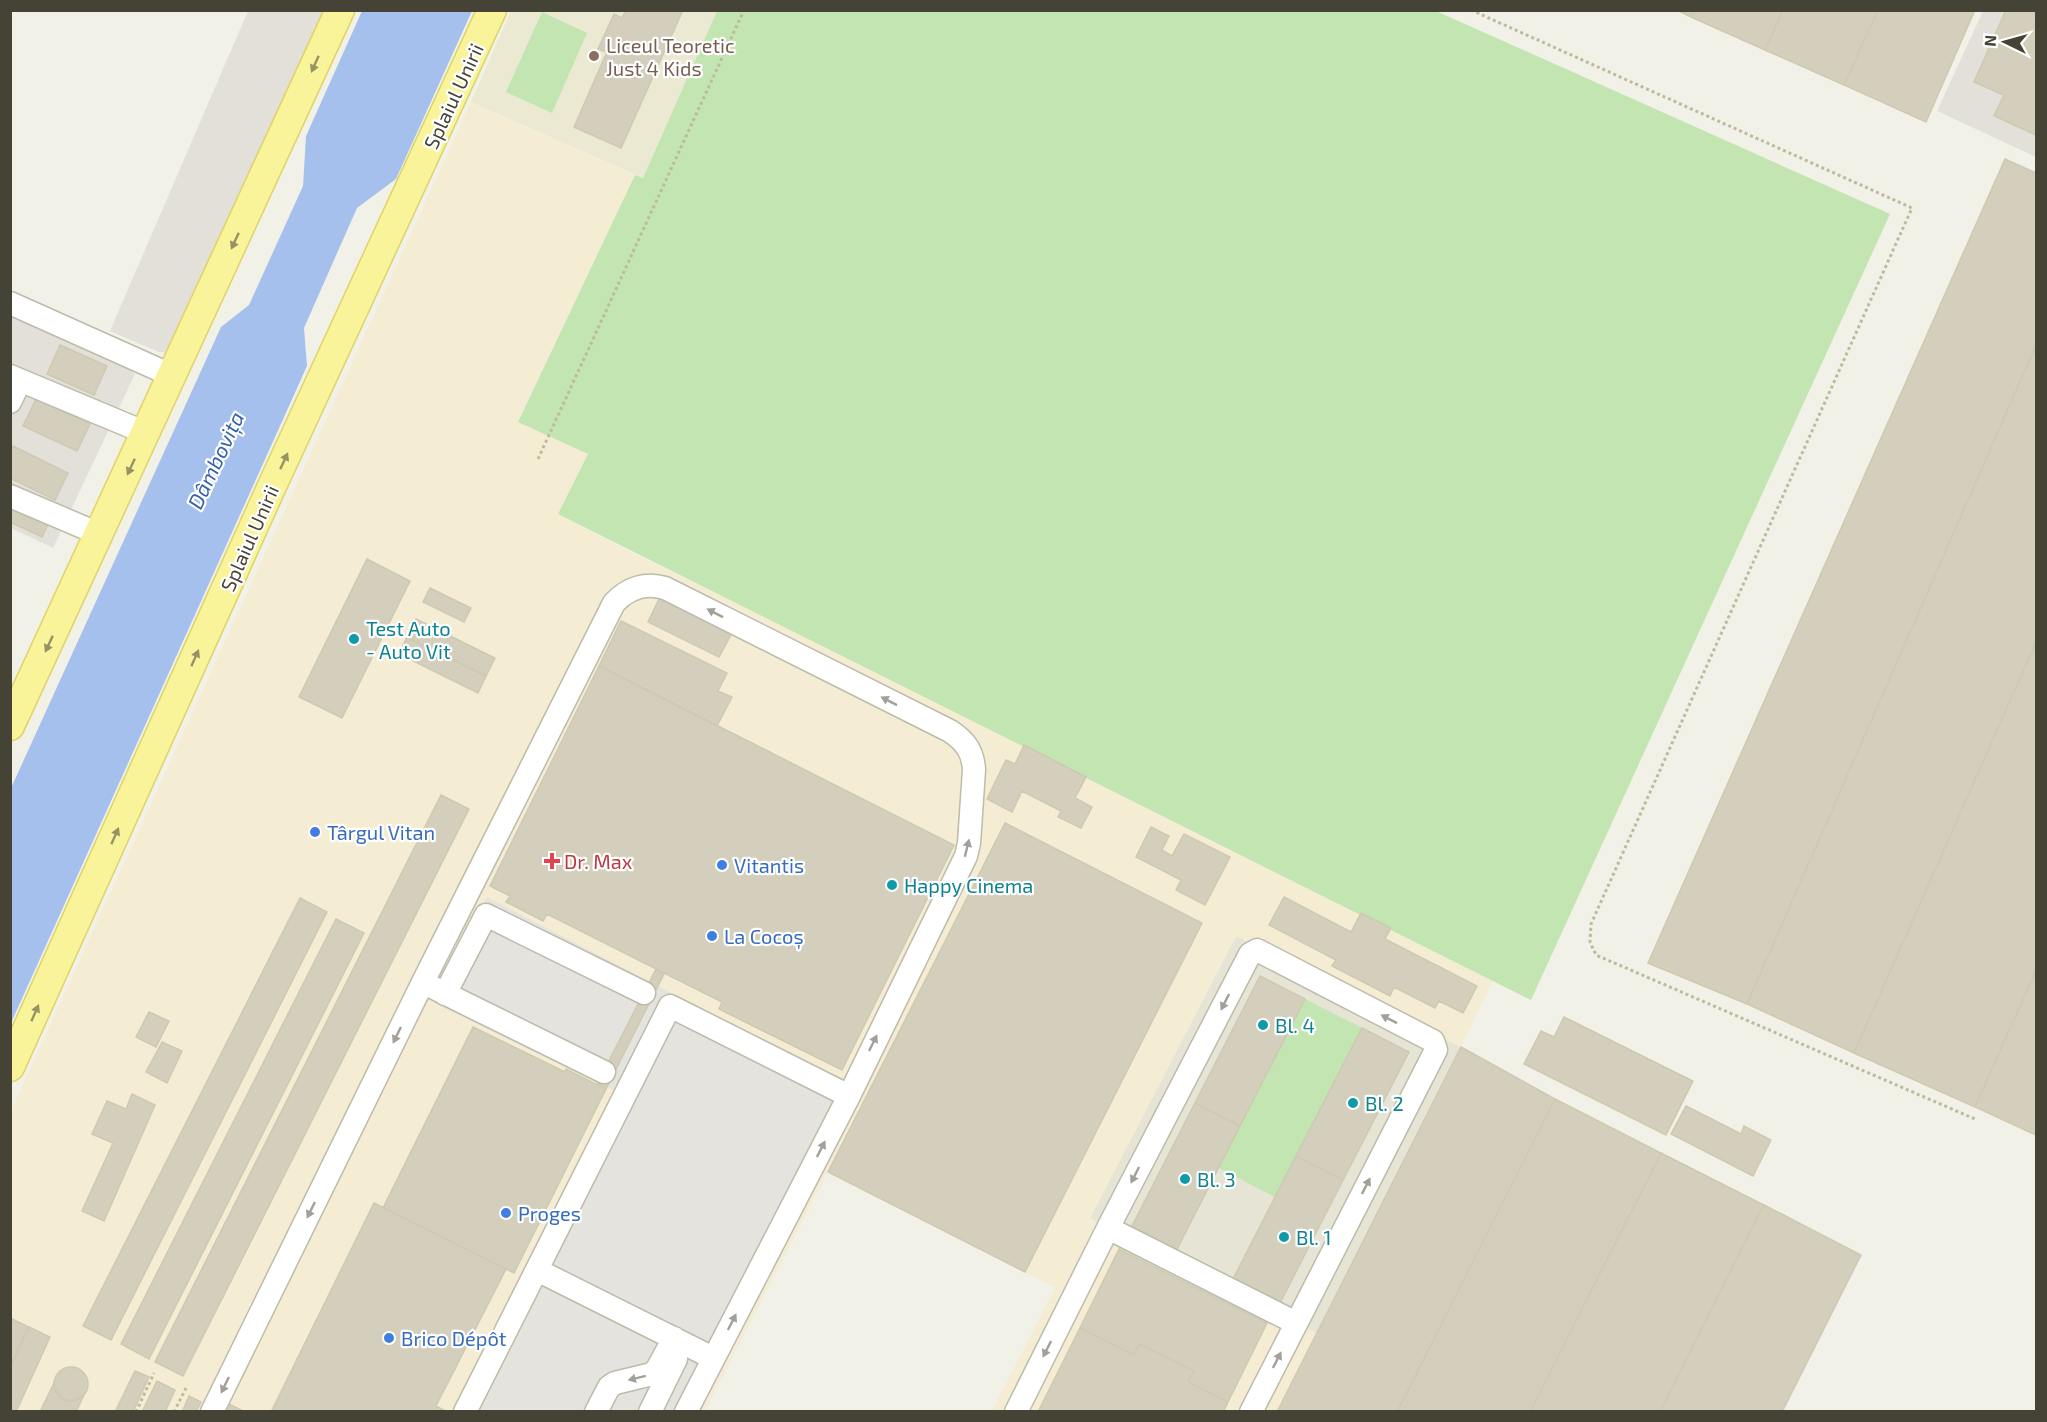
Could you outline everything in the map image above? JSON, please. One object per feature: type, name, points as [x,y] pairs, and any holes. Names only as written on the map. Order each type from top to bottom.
[{"type":"main road","points":[[10,726],[340,10]]},
{"type":"main road","name":"Splaiul Unirii","points":[[10,1067],[267,497],[492,10]]},
{"type":"street","points":[[10,303],[173,376]]},
{"type":"street","points":[[10,402],[15,378],[146,433]]},
{"type":"street","points":[[10,496],[99,534]]},
{"type":"street","points":[[212,1412],[423,982],[614,603],[630,590],[648,585],[658,586],[950,731],[965,743],[973,759],[969,843],[966,856],[849,1096],[686,1412]]},
{"type":"street","points":[[445,993],[486,915],[849,1096]]},
{"type":"street","points":[[1016,1412],[1250,954],[1257,950],[1433,1041],[1436,1050],[1251,1412]]},
{"type":"street","points":[[423,982],[615,1078]]},
{"type":"street","points":[[465,1412],[537,1270],[615,1078],[655,998]]},
{"type":"street","points":[[1108,1228],[1296,1323]]},
{"type":"street","points":[[537,1270],[713,1358]]},
{"type":"street","points":[[596,1412],[609,1387],[615,1383],[652,1374],[679,1341]]},
{"type":"street","points":[[650,1412],[679,1341]]},
{"type":"path","points":[[538,459],[744,10]]},
{"type":"path","points":[[1471,10],[1912,208],[1591,924],[1590,942],[1596,955],[1975,1119]]},
{"type":"path","points":[[136,1412],[154,1373]]},
{"type":"path","points":[[174,1412],[186,1388]]},
{"type":"shaded area","points":[[248,11],[330,11],[171,353],[159,352],[110,331]]},
{"type":"shaded area","name":"Liceul Teoretic Just 4 Kids","points":[[511,11],[717,11],[643,178],[471,102]]},
{"type":"shaded area","points":[[1983,11],[2036,11],[2036,157],[1937,111]]},
{"type":"shaded area","points":[[471,102],[635,175],[518,421],[588,454],[558,514],[633,553],[1016,738],[1493,981],[1461,1047],[1236,936],[1090,1218],[1316,1333],[1277,1411],[992,1411],[1055,1288],[1025,1272],[1202,923],[828,1172],[705,1411],[11,1412],[11,1111]]},
{"type":"shaded area","points":[[11,311],[123,362],[135,374],[53,548],[11,528]]},
{"type":"shaded area","points":[[487,897],[844,1083],[675,1411],[476,1411],[634,1100],[434,1003]]},
{"type":"shaded area","points":[[1236,936],[1461,1047],[1316,1333],[1090,1218]]},
{"type":"green space","points":[[717,11],[1436,11],[1890,214],[1531,1000],[558,514],[588,454],[518,422],[635,175],[643,178]]},
{"type":"green space","points":[[542,12],[587,33],[552,113],[506,92]]},
{"type":"green space","points":[[1305,999],[1362,1028],[1275,1197],[1219,1168]]},
{"type":"water","name":"Dâmbovița","points":[[362,11],[472,11],[396,179],[357,208],[304,328],[307,366],[11,1023],[11,788],[221,327],[249,305],[303,186],[306,136]]},
{"type":"building","points":[[626,10],[683,10],[621,148],[574,127],[607,52],[598,49],[614,14],[622,18]]},
{"type":"building","points":[[1677,10],[1694,10],[1691,17]]},
{"type":"building","points":[[1694,10],[1783,10],[1765,50],[1691,17]]},
{"type":"building","points":[[1783,10],[1878,10],[1844,85],[1765,50]]},
{"type":"building","points":[[1878,10],[1975,10],[1926,122],[1844,85]]},
{"type":"building","points":[[2006,10],[2036,10],[2036,135],[1994,116],[2004,95],[1974,82]]},
{"type":"building","points":[[2005,159],[2036,173],[2036,345],[1747,1004],[1648,963]]},
{"type":"building","points":[[60,345],[107,366],[94,395],[47,374]]},
{"type":"building","points":[[2036,345],[2036,642],[1854,1053],[1747,1004]]},
{"type":"building","points":[[36,399],[90,424],[77,451],[23,426]]},
{"type":"building","points":[[13,446],[68,473],[55,500],[10,478],[10,452]]},
{"type":"building","points":[[10,504],[49,522],[42,537],[10,522]]},
{"type":"building","name":"Test Auto - Auto Vit","points":[[367,559],[410,581],[342,718],[299,697]]},
{"type":"building","points":[[430,588],[471,608],[464,622],[423,602]]},
{"type":"building","points":[[660,597],[732,633],[719,657],[648,622]]},
{"type":"building","points":[[416,619],[495,658],[486,676],[407,637]]},
{"type":"building","points":[[621,621],[727,673],[718,691],[732,697],[717,726],[599,666]]},
{"type":"building","points":[[407,637],[486,676],[478,693],[399,654]]},
{"type":"building","points":[[2036,642],[2036,970],[1975,1107],[1854,1053]]},
{"type":"building","name":"Vitantis","points":[[599,666],[954,845],[842,1070],[719,1009],[722,1002],[547,914],[543,921],[506,902],[510,896],[490,886]]},
{"type":"building","points":[[1024,745],[1086,777],[1075,798],[1092,807],[1081,828],[1058,817],[1061,811],[1022,791],[1012,812],[987,799],[1006,760],[1015,764]]},
{"type":"building","points":[[441,795],[469,809],[183,1376],[155,1362]]},
{"type":"building","points":[[1005,823],[1202,923],[1025,1272],[828,1172]]},
{"type":"building","points":[[1151,827],[1169,836],[1162,850],[1172,856],[1184,834],[1230,857],[1205,905],[1176,890],[1181,880],[1136,857]]},
{"type":"building","points":[[1284,897],[1351,932],[1361,913],[1391,928],[1385,939],[1477,986],[1463,1013],[1439,1001],[1435,1008],[1394,987],[1390,996],[1332,966],[1336,960],[1269,925]]},
{"type":"building","points":[[300,898],[327,912],[111,1340],[83,1326]]},
{"type":"building","points":[[336,919],[364,933],[149,1359],[121,1344]]},
{"type":"building","points":[[656,969],[664,974],[606,1089],[597,1084]]},
{"type":"building","points":[[2036,970],[2036,1135],[1975,1107]]},
{"type":"building","name":"Bl. 4","points":[[1260,976],[1305,999],[1240,1126],[1195,1103]]},
{"type":"building","points":[[149,1012],[169,1021],[156,1047],[136,1037]]},
{"type":"building","points":[[1564,1017],[1693,1081],[1666,1135],[1524,1064],[1541,1031],[1554,1037]]},
{"type":"building","points":[[473,1027],[565,1072],[566,1069],[606,1089],[514,1273],[383,1208]]},
{"type":"building","name":"Bl. 2","points":[[1362,1028],[1409,1052],[1343,1180],[1296,1156]]},
{"type":"building","points":[[162,1042],[182,1051],[167,1083],[146,1072]]},
{"type":"building","points":[[1461,1047],[1555,1099],[1397,1412],[1277,1412]]},
{"type":"building","points":[[132,1094],[155,1105],[104,1221],[82,1211],[113,1143],[92,1134],[107,1101],[126,1109]]},
{"type":"building","points":[[1555,1099],[1661,1153],[1530,1412],[1397,1412]]},
{"type":"building","name":"Bl. 3","points":[[1195,1103],[1240,1126],[1175,1253],[1130,1230]]},
{"type":"building","points":[[1686,1106],[1741,1134],[1744,1126],[1771,1140],[1753,1176],[1671,1134]]},
{"type":"building","points":[[1661,1153],[1764,1205],[1660,1412],[1530,1412]]},
{"type":"building","name":"Bl. 1","points":[[1296,1156],[1343,1180],[1279,1305],[1232,1281]]},
{"type":"building","name":"Brico Dépôt","points":[[374,1203],[506,1269],[436,1406],[447,1412],[271,1412]]},
{"type":"building","points":[[1764,1205],[1861,1255],[1782,1412],[1660,1412]]},
{"type":"building","points":[[1119,1249],[1267,1323],[1228,1402],[1188,1382],[1194,1371],[1139,1344],[1134,1355],[1080,1328]]},
{"type":"building","points":[[10,1318],[29,1327],[10,1367]]},
{"type":"building","points":[[29,1327],[50,1337],[16,1412],[10,1412],[10,1367]]},
{"type":"building","points":[[1080,1328],[1134,1355],[1139,1344],[1194,1371],[1188,1382],[1228,1402],[1223,1412],[1038,1412]]},
{"type":"building","points":[[71,1367],[83,1372],[88,1384],[83,1396],[71,1401],[59,1396],[54,1384],[59,1372]]},
{"type":"building","points":[[135,1371],[149,1377],[133,1412],[115,1412]]},
{"type":"building","points":[[157,1381],[175,1390],[165,1412],[142,1412]]},
{"type":"building","points":[[54,1383],[55,1389],[63,1399],[72,1401],[84,1395],[76,1412],[40,1412]]},
{"type":"building","points":[[189,1396],[201,1402],[196,1412],[182,1412]]},
{"type":"building","points":[[229,1404],[245,1412],[225,1412]]},
{"type":"place","name":"Liceul Teoretic Just 4 Kids","points":[[594,56]]},
{"type":"place","name":"Test Auto - Auto Vit","points":[[354,639]]},
{"type":"place","name":"Târgul Vitan","points":[[315,832]]},
{"type":"place","name":"Dr. Max","points":[[552,861]]},
{"type":"place","name":"Vitantis","points":[[722,865]]},
{"type":"place","name":"Happy Cinema","points":[[892,885]]},
{"type":"place","name":"La Cocoș","points":[[712,936]]},
{"type":"place","name":"Bl. 4","points":[[1263,1025]]},
{"type":"place","name":"Bl. 2","points":[[1353,1103]]},
{"type":"place","name":"Bl. 3","points":[[1185,1179]]},
{"type":"place","name":"Proges","points":[[506,1213]]},
{"type":"place","name":"Bl. 1","points":[[1284,1237]]},
{"type":"place","name":"Brico Dépôt","points":[[389,1338]]}]
